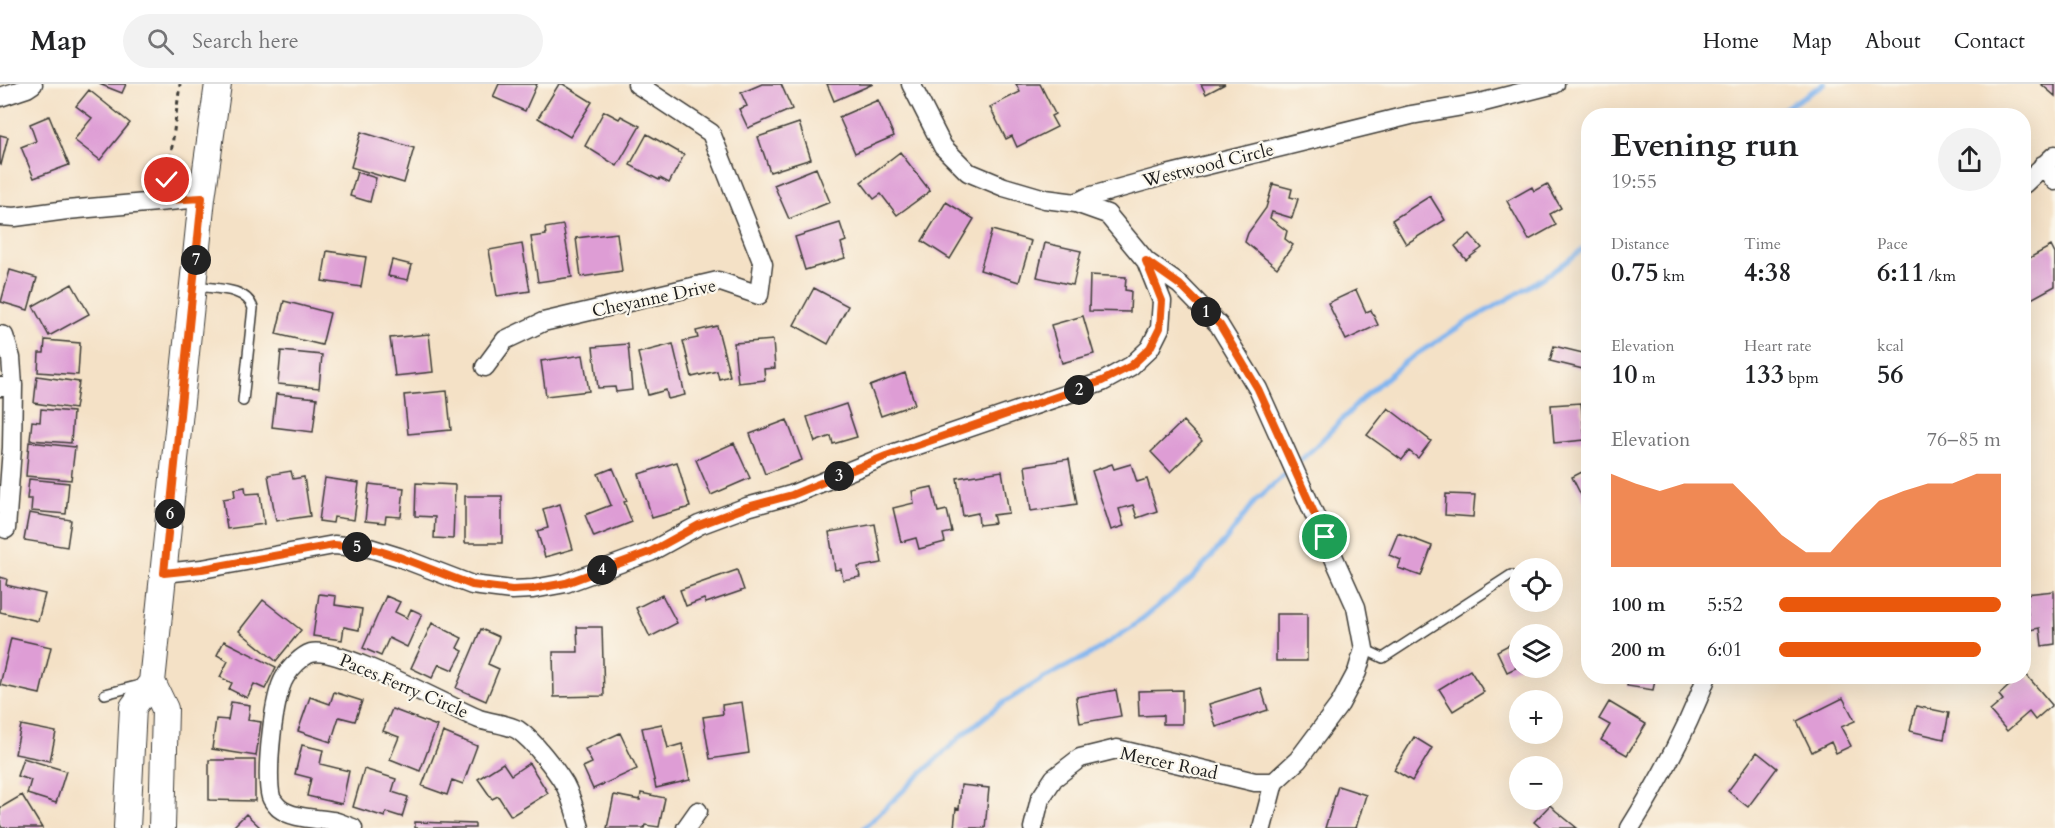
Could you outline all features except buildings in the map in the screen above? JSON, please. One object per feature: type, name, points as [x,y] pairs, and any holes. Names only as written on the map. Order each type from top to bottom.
[{"type":"main road","points":[[127,828],[133,707],[152,682],[202,198],[218,84]]},
{"type":"main road","points":[[152,682],[165,709],[162,828]]},
{"type":"street","points":[[0,97],[33,84]]},
{"type":"street","name":"Cheyanne Drive","points":[[485,367],[505,340],[543,322],[718,281],[759,295],[763,264],[711,133],[637,84]]},
{"type":"street","name":"Westwood Circle","points":[[911,84],[943,147],[968,172],[1004,187],[1045,199],[1076,203],[1088,197],[1190,169],[1411,115],[1480,103],[1555,84]]},
{"type":"street","points":[[2031,177],[2049,160],[2055,181]]},
{"type":"street","points":[[0,216],[15,217],[202,198]]},
{"type":"street","points":[[1076,203],[1107,214],[1146,261],[1180,285],[1220,325],[1258,389],[1356,607],[1364,649],[1357,672],[1340,705],[1298,760],[1274,782],[1262,828]]},
{"type":"street","points":[[164,573],[202,569],[334,545],[370,548],[472,585],[512,590],[566,583],[650,552],[699,525],[747,507],[792,495],[886,456],[1102,381],[1131,366],[1150,348],[1160,328],[1162,301],[1146,261]]},
{"type":"street","points":[[0,335],[4,336],[11,358],[6,386],[12,448],[6,530]]},
{"type":"street","name":"Paces Ferry Circle","points":[[353,828],[333,821],[299,816],[280,809],[272,798],[269,757],[273,714],[278,694],[284,677],[298,662],[311,653],[328,653],[358,664],[479,718],[518,730],[544,755],[566,786],[580,828]]},
{"type":"street","points":[[1630,828],[1648,800],[1692,717],[1704,684]]},
{"type":"street","name":"Mercer Road","points":[[1033,828],[1040,799],[1054,778],[1080,758],[1118,749],[1255,782],[1274,782]]},
{"type":"street","points":[[686,828],[698,811]]},
{"type":"lane","points":[[193,286],[231,291],[244,295],[250,301],[253,308],[243,401]]},
{"type":"lane","points":[[1364,649],[1383,658],[1509,576]]},
{"type":"lane","points":[[105,694],[152,682]]},
{"type":"path","points":[[167,200],[167,180],[180,84]]},
{"type":"waterway","points":[[1785,108],[1824,84]]},
{"type":"waterway","points":[[864,828],[961,736],[1000,705],[1044,678],[1089,655],[1132,627],[1191,579],[1226,540],[1256,500],[1313,449],[1367,394],[1406,361],[1558,268],[1581,250]]},
{"type":"route","points":[[167,180],[167,200],[202,198],[164,573],[202,569],[334,545],[370,548],[472,585],[512,590],[566,583],[650,552],[699,525],[747,507],[792,495],[886,456],[1102,381],[1131,366],[1150,348],[1160,328],[1162,301],[1146,261],[1180,285],[1220,325],[1258,389],[1325,537]]}]
